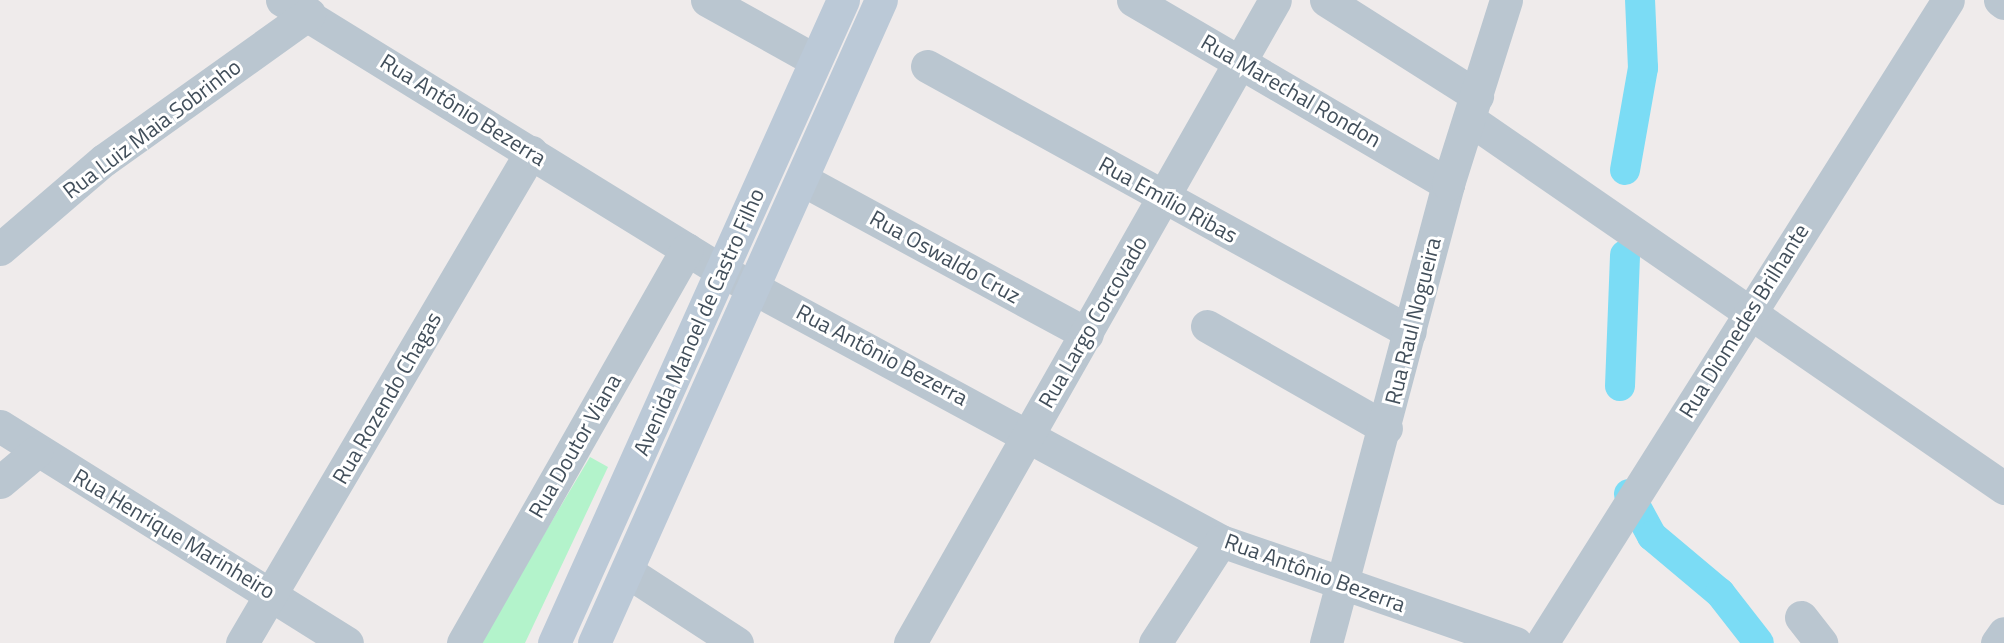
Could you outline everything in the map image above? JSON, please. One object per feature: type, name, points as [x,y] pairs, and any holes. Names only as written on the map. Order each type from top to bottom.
[{"type":"main road","name":"Avenida Manoel de Castro Filho","points":[[554,643],[843,0]]},
{"type":"main road","name":"Avenida Manoel de Castro Filho","points":[[594,643],[756,287],[881,0]]},
{"type":"street","points":[[707,0],[815,60]]},
{"type":"street","name":"Rua Marechal Rondon","points":[[1133,0],[1241,61],[1448,184]]},
{"type":"street","name":"Rua Largo Corcovado","points":[[910,643],[1275,0]]},
{"type":"street","points":[[1326,0],[1749,312],[2004,488]]},
{"type":"street","name":"Rua Raul Nogueira","points":[[1326,643],[1386,428],[1448,184],[1506,0]]},
{"type":"street","name":"Rua Diomedes Brilhante","points":[[1542,643],[1948,0]]},
{"type":"street","name":"Rua Antônio Bezerra","points":[[295,7],[722,271],[756,287],[1029,434],[1221,541],[1516,643]]},
{"type":"street","name":"Rua Luiz Maia Sobrinho","points":[[0,249],[104,160],[295,7]]},
{"type":"street","name":"Rua Emílio Ribas","points":[[927,66],[1164,199],[1410,332]]},
{"type":"street","name":"Rua Rozendo Chagas","points":[[242,643],[531,152]]},
{"type":"street","name":"Rua Oswaldo Cruz","points":[[803,180],[1087,334]]},
{"type":"street","name":"Rua Doutor Viana","points":[[463,643],[687,249]]},
{"type":"street","points":[[1207,326],[1386,428]]},
{"type":"street","name":"Rua Henrique Marinheiro","points":[[0,426],[36,452],[273,593],[348,643]]},
{"type":"street","points":[[0,482],[36,452]]},
{"type":"street","points":[[1155,643],[1221,541]]},
{"type":"street","points":[[628,572],[737,643]]},
{"type":"street","points":[[1801,617],[1821,643]]},
{"type":"street","points":[[1997,643],[2004,633]]},
{"type":"green space","points":[[590,457],[608,467],[525,643],[479,643]]},
{"type":"waterway","points":[[1625,170],[1643,68],[1640,0]]},
{"type":"waterway","points":[[1620,386],[1625,255]]},
{"type":"waterway","points":[[1629,494],[1652,536],[1720,593],[1759,643]]}]
